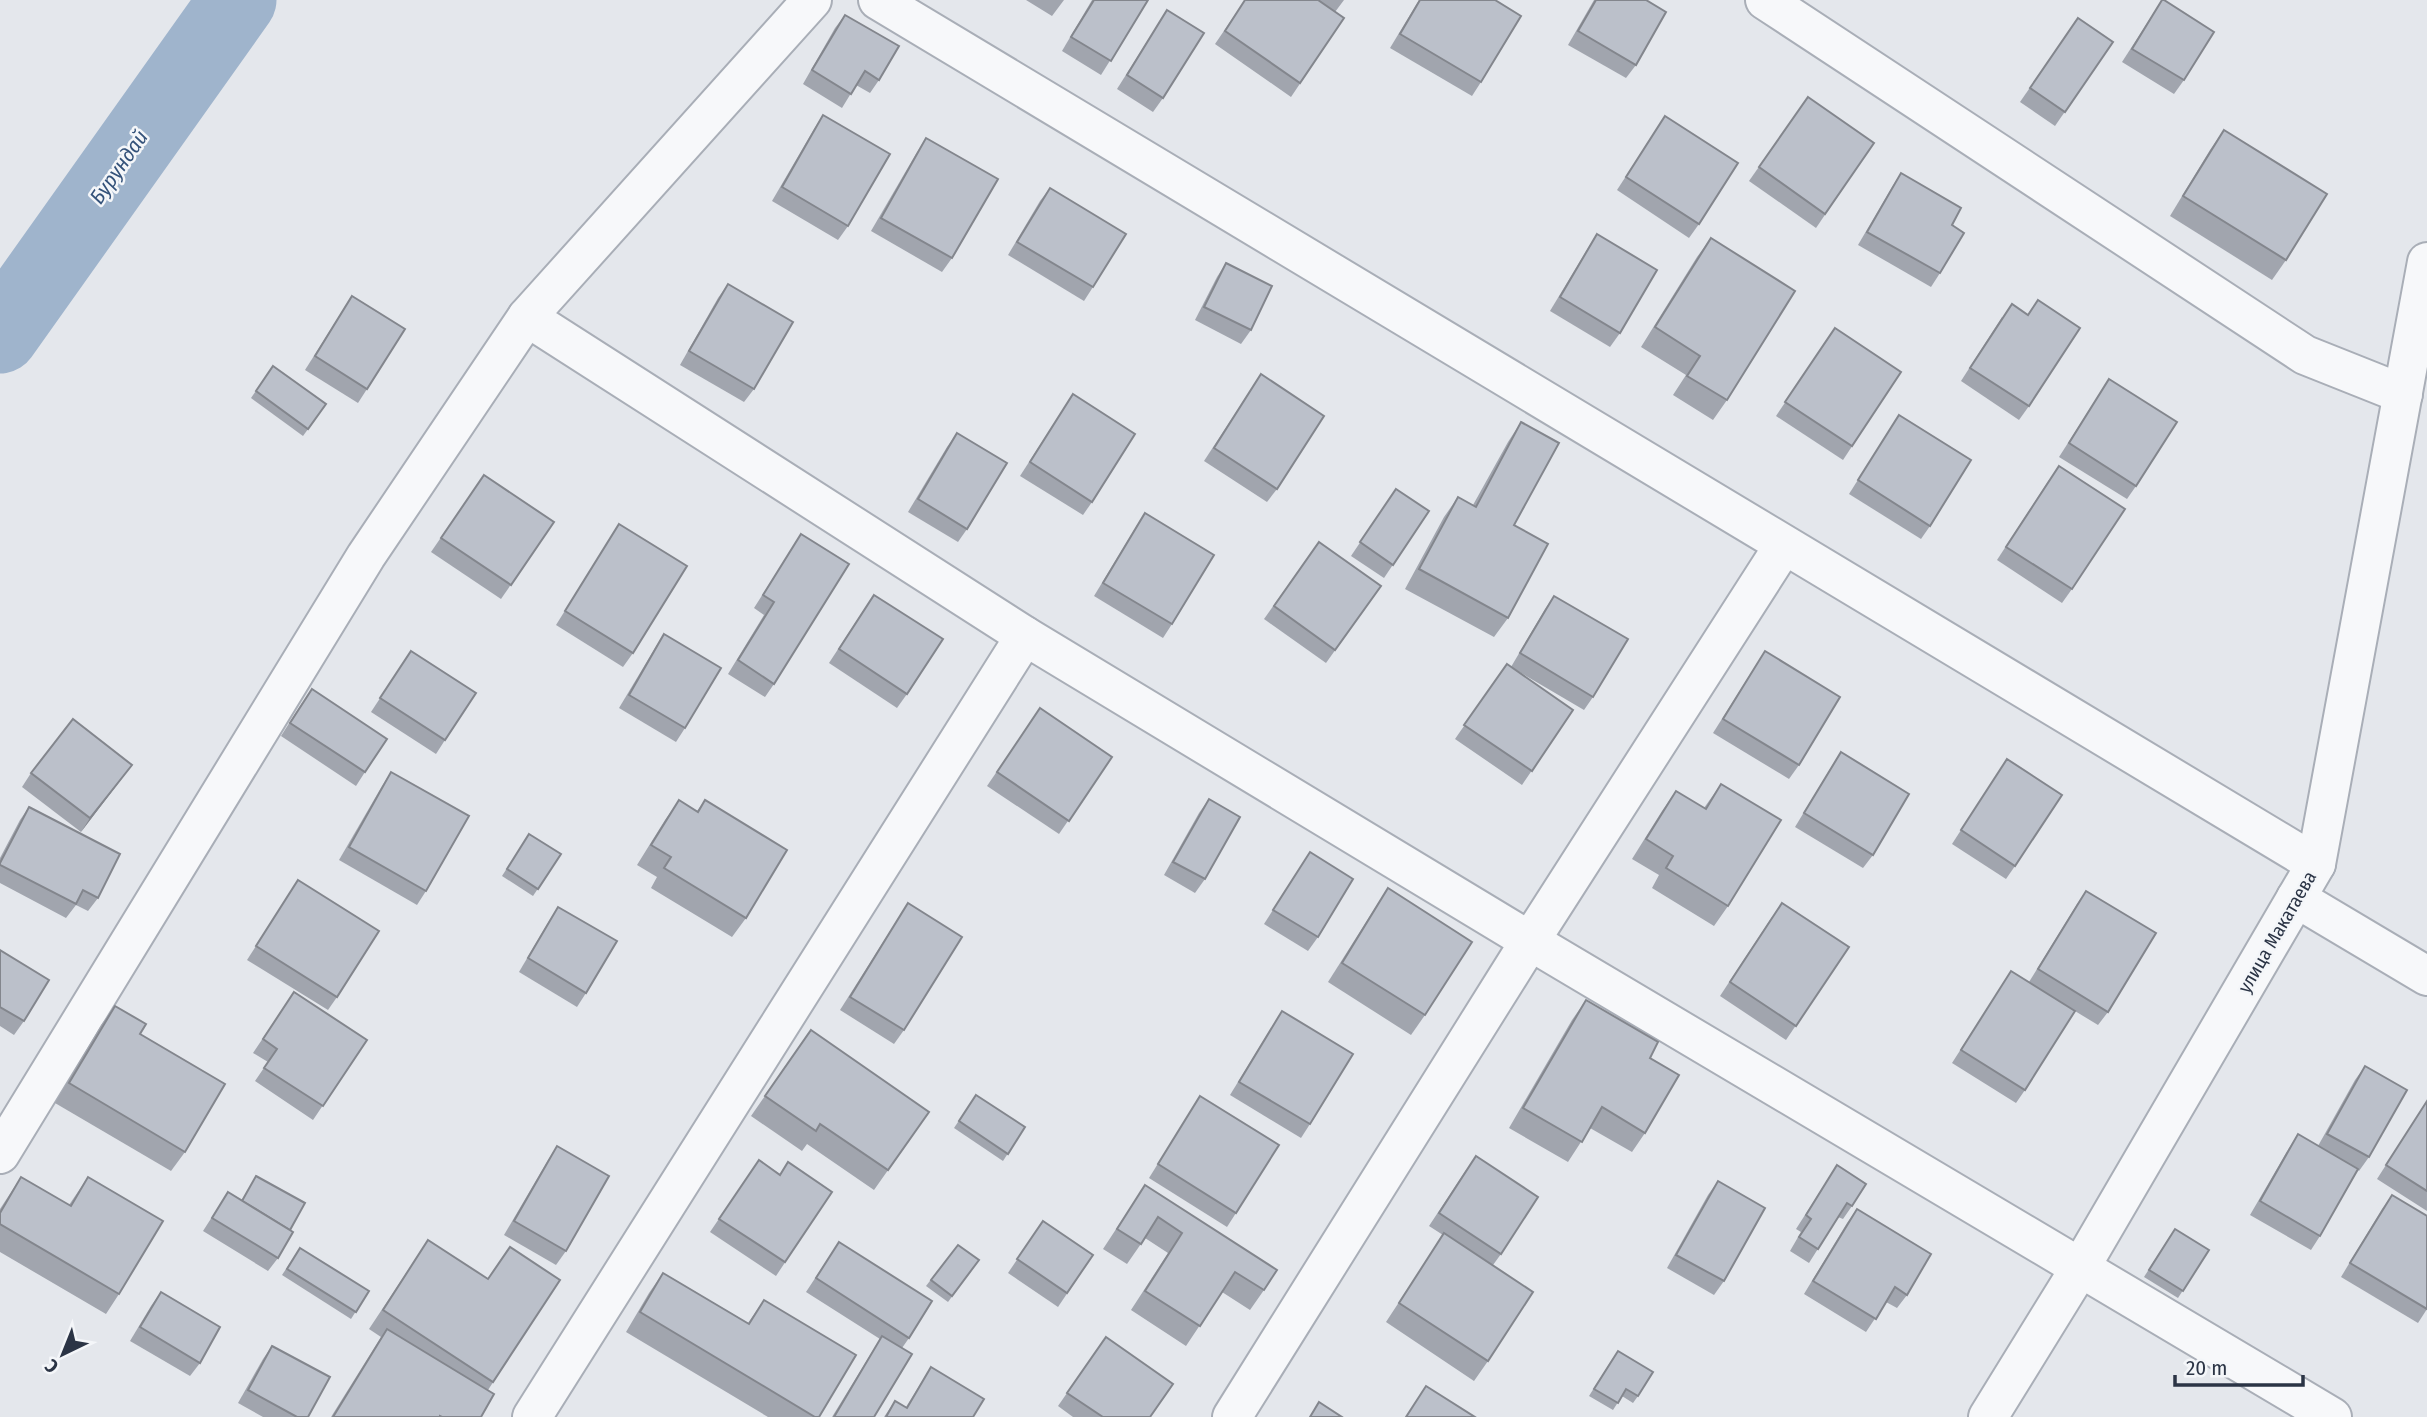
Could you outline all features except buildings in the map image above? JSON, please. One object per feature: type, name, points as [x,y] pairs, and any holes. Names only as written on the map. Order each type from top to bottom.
[{"type":"street","points":[[0,1154],[366,556],[527,317],[812,0]]},
{"type":"street","points":[[878,0],[2316,864]]},
{"type":"street","points":[[1765,0],[2305,355],[2403,394]]},
{"type":"street","name":"улица Макатаева","points":[[1988,1417],[2080,1268],[2316,864],[2427,262]]},
{"type":"street","points":[[527,317],[1025,636],[1530,941],[2332,1417]]},
{"type":"street","points":[[1231,1417],[1530,941],[1784,545]]},
{"type":"street","points":[[532,1417],[1025,636]]},
{"type":"street","points":[[2296,898],[2427,976]]},
{"type":"waterway","name":"Бурундай","points":[[0,335],[238,0]]}]
